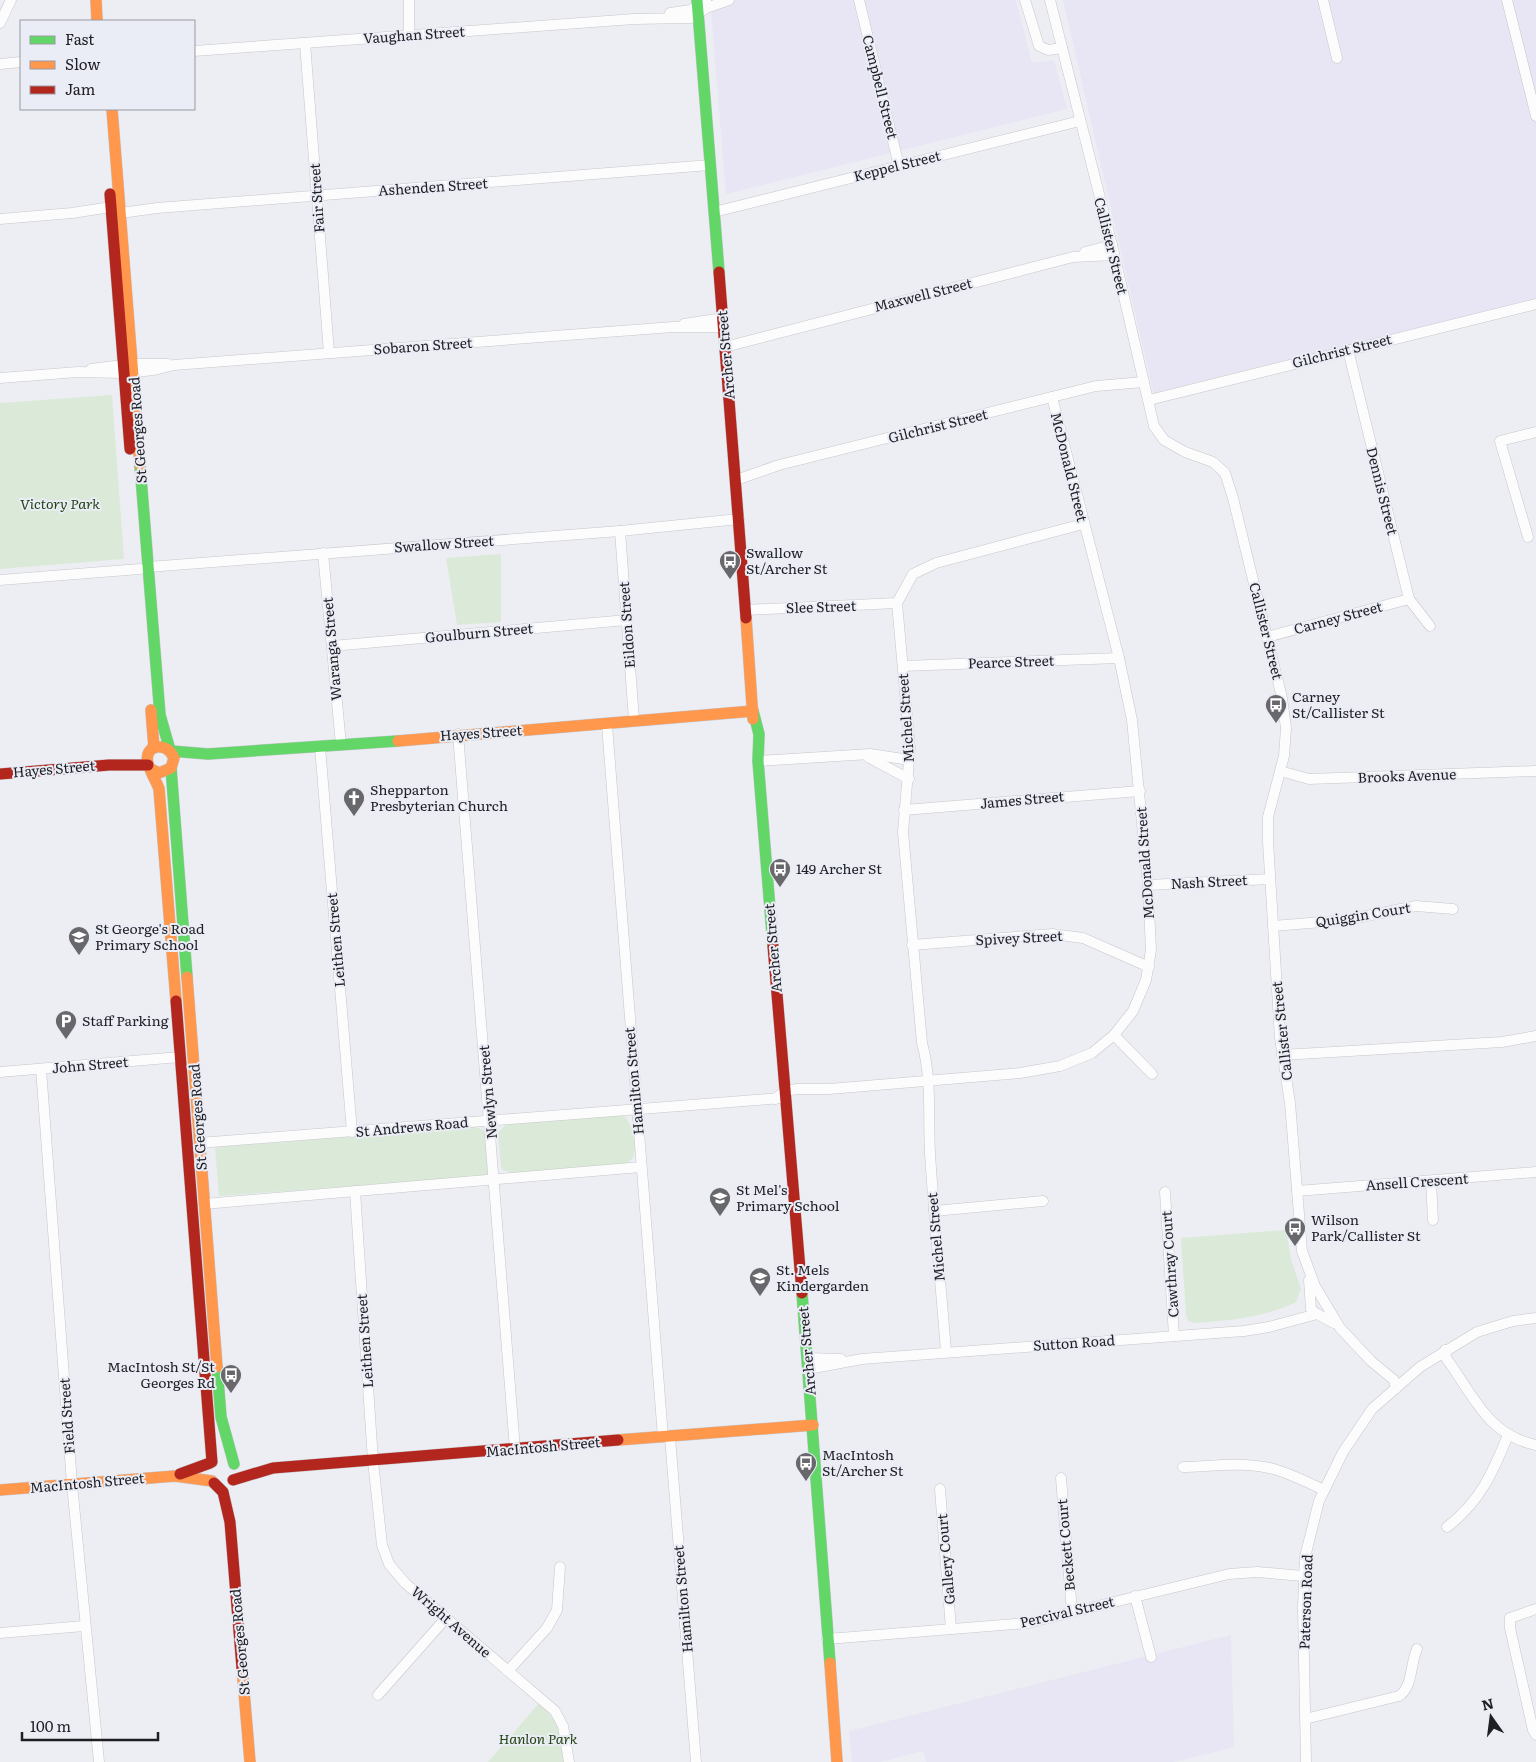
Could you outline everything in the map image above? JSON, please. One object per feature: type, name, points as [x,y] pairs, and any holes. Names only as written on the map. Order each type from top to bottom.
[{"type":"street","points":[[0,23],[12,0]]},
{"type":"street","points":[[96,0],[97,20]]},
{"type":"street","points":[[104,0],[106,20]]},
{"type":"street","points":[[411,0],[413,35]]},
{"type":"street","name":"Vaughan Street","points":[[195,51],[634,19],[691,18],[699,5],[729,0]]},
{"type":"street","points":[[1025,0],[1039,46],[1048,50],[1062,48]]},
{"type":"street","name":"Callister Street","points":[[1050,0],[1113,250],[1154,426],[1164,440],[1185,452],[1213,462],[1224,473],[1233,498],[1282,698],[1286,728],[1284,756],[1268,817],[1270,879],[1282,1055],[1290,1103],[1302,1251],[1322,1308],[1371,1361],[1394,1380],[1396,1388]]},
{"type":"street","points":[[1323,0],[1337,58]]},
{"type":"street","points":[[1507,0],[1536,116]]},
{"type":"street","name":"Campbell Street","points":[[859,3],[899,166]]},
{"type":"street","name":"Archer Street","points":[[699,5],[753,711],[759,737],[758,761],[782,1096],[808,1363],[837,1762]]},
{"type":"street","name":"Fair Street","points":[[305,43],[329,353]]},
{"type":"street","points":[[0,64],[20,62]]},
{"type":"street","name":"St Georges Road","points":[[104,110],[110,135]]},
{"type":"street","name":"St Georges Road","points":[[112,110],[111,155],[156,718],[153,748]]},
{"type":"street","name":"Keppel Street","points":[[714,212],[1080,122]]},
{"type":"street","name":"Ashenden Street","points":[[0,219],[710,165]]},
{"type":"street","name":"Maxwell Street","points":[[724,332],[774,332],[1073,257],[1113,250]]},
{"type":"street","name":"Gilchrist Street","points":[[1149,400],[1536,304]]},
{"type":"street","name":"Sobaron Street","points":[[0,378],[128,368],[154,370],[174,365],[673,327],[724,332]]},
{"type":"street","name":"Dennis Street","points":[[1348,350],[1408,599],[1430,626]]},
{"type":"street","name":"Gilchrist Street","points":[[735,474],[779,465],[1096,386],[1142,377]]},
{"type":"street","name":"McDonald Street","points":[[782,1096],[829,1089],[1032,1072],[1060,1066],[1092,1052],[1114,1035],[1133,1011],[1149,967],[1151,950],[1148,886],[1132,720],[1119,658],[1083,524],[1052,397]]},
{"type":"street","points":[[1528,537],[1500,441],[1536,432]]},
{"type":"street","name":"Swallow Street","points":[[0,580],[620,531],[739,519]]},
{"type":"street","points":[[897,603],[914,574],[936,563],[1083,524]]},
{"type":"street","name":"Eildon Street","points":[[620,531],[634,720]]},
{"type":"street","name":"Waranga Street","points":[[323,553],[341,745]]},
{"type":"street","name":"Carney Street","points":[[1267,637],[1408,599]]},
{"type":"street","name":"Slee Street","points":[[745,610],[897,603]]},
{"type":"street","name":"Michel Street","points":[[897,603],[909,727],[910,760],[903,832],[912,945],[922,1042],[926,1058],[924,1081],[946,1352]]},
{"type":"street","name":"Goulburn Street","points":[[332,646],[627,620]]},
{"type":"street","name":"Pearce Street","points":[[903,666],[1119,658]]},
{"type":"street","name":"Hayes Street","points":[[170,750],[208,754],[320,747],[458,734],[606,725],[634,720],[753,711]]},
{"type":"street","name":"St Georges Road","points":[[156,718],[170,750]]},
{"type":"street","name":"Hamilton Street","points":[[606,725],[641,1167],[696,1762]]},
{"type":"street","name":"Newlyn Street","points":[[458,734],[491,1120],[515,1450]]},
{"type":"street","points":[[162,746],[170,750],[174,758],[171,767],[163,772],[150,767],[147,756],[153,748],[162,746]]},
{"type":"street","name":"Leithen Street","points":[[320,747],[352,1132]]},
{"type":"street","name":"Hayes Street","points":[[109,765],[153,748]]},
{"type":"street","name":"Hayes Street","points":[[171,767],[208,754]]},
{"type":"street","points":[[860,754],[909,779]]},
{"type":"street","points":[[758,761],[860,754],[910,760]]},
{"type":"street","name":"Hayes Street","points":[[0,774],[109,765],[150,767]]},
{"type":"street","name":"St Georges Road","points":[[150,767],[156,777],[160,796],[211,1462]]},
{"type":"street","name":"St Georges Road","points":[[171,767],[221,1417],[234,1464]]},
{"type":"street","name":"Brooks Avenue","points":[[1280,771],[1309,779],[1536,771]]},
{"type":"street","name":"James Street","points":[[904,810],[1140,791]]},
{"type":"street","points":[[160,796],[172,796]]},
{"type":"street","points":[[162,826],[175,825]]},
{"type":"street","name":"Nash Street","points":[[1148,886],[1270,879]]},
{"type":"street","name":"Quiggin Court","points":[[1273,926],[1346,920],[1416,906],[1453,908]]},
{"type":"street","points":[[168,911],[181,910]]},
{"type":"street","name":"Spivey Street","points":[[912,945],[1052,934],[1083,938],[1149,967]]},
{"type":"street","points":[[1114,1035],[1152,1074]]},
{"type":"street","points":[[1282,1055],[1502,1042],[1536,1036]]},
{"type":"street","points":[[180,1057],[193,1056]]},
{"type":"street","name":"John Street","points":[[0,1072],[180,1057]]},
{"type":"street","name":"Field Street","points":[[41,1069],[72,1484],[84,1626],[99,1762]]},
{"type":"street","name":"St Andrews Road","points":[[199,1137],[352,1132],[782,1096]]},
{"type":"street","points":[[186,1132],[199,1137]]},
{"type":"street","points":[[191,1205],[641,1167]]},
{"type":"street","name":"Ansell Crescent","points":[[1297,1191],[1536,1172]]},
{"type":"street","points":[[1431,1181],[1433,1220]]},
{"type":"street","name":"Leithen Street","points":[[355,1191],[373,1461]]},
{"type":"street","name":"Cawthray Court","points":[[1165,1192],[1174,1336]]},
{"type":"street","points":[[934,1211],[1043,1201]]},
{"type":"street","name":"Callister Street","points":[[1306,1264],[1312,1303]]},
{"type":"street","points":[[1312,1303],[1314,1299],[1322,1308]]},
{"type":"street","name":"Sutton Road","points":[[1285,1322],[1312,1303]]},
{"type":"street","name":"Sutton Road","points":[[808,1363],[1244,1331],[1285,1322],[1322,1308]]},
{"type":"street","name":"Paterson Road","points":[[1306,1762],[1304,1576],[1308,1540],[1324,1490],[1343,1452],[1372,1409],[1420,1367],[1477,1332],[1513,1320],[1536,1318]]},
{"type":"street","points":[[203,1347],[215,1346]]},
{"type":"street","points":[[1445,1350],[1451,1355],[1461,1379],[1484,1415],[1508,1435],[1536,1445]]},
{"type":"street","name":"MacIntosh Street","points":[[234,1464],[273,1468],[813,1425]]},
{"type":"street","points":[[1447,1527],[1462,1515],[1486,1486],[1508,1435]]},
{"type":"street","points":[[224,1457],[234,1464],[236,1473],[233,1480],[226,1485],[213,1482],[208,1474],[211,1462],[224,1457]]},
{"type":"street","name":"Wright Avenue","points":[[373,1461],[382,1545],[389,1564],[405,1583],[555,1711],[562,1726],[570,1762]]},
{"type":"street","name":"MacIntosh Street","points":[[175,1476],[211,1462]]},
{"type":"street","points":[[1183,1467],[1235,1464],[1260,1466],[1290,1475],[1324,1490]]},
{"type":"street","name":"MacIntosh Street","points":[[233,1480],[273,1468]]},
{"type":"street","name":"MacIntosh Street","points":[[0,1490],[175,1476],[213,1482]]},
{"type":"street","name":"Beckett Court","points":[[1060,1478],[1072,1612]]},
{"type":"street","name":"St Georges Road","points":[[230,1522],[233,1480]]},
{"type":"street","name":"St Georges Road","points":[[213,1482],[223,1492],[230,1522],[250,1762]]},
{"type":"street","name":"Gallery Court","points":[[940,1489],[951,1629]]},
{"type":"street","points":[[508,1671],[546,1628],[557,1610],[560,1567]]},
{"type":"street","name":"Percival Street","points":[[827,1638],[1028,1623],[1229,1574],[1257,1572],[1304,1576]]},
{"type":"street","points":[[1135,1596],[1151,1657]]},
{"type":"street","points":[[1536,1609],[1510,1618],[1510,1628],[1529,1716],[1536,1734]]},
{"type":"street","points":[[378,1694],[446,1618]]},
{"type":"street","points":[[0,1633],[84,1626]]},
{"type":"street","points":[[1305,1720],[1399,1696],[1408,1686],[1412,1660],[1417,1649]]},
{"type":"shaded area","points":[[710,0],[1016,0],[1032,63],[1054,60],[1067,109],[726,194]]},
{"type":"shaded area","points":[[1063,0],[1536,0],[1536,298],[1154,395]]},
{"type":"shaded area","points":[[1231,1635],[1234,1747],[1174,1762],[926,1762],[923,1751],[880,1762],[852,1762],[849,1731]]},
{"type":"green space","name":"Victory Park","points":[[112,395],[124,559],[0,569],[0,403]]},
{"type":"green space","points":[[501,554],[501,622],[457,625],[446,558]]},
{"type":"green space","points":[[622,1115],[629,1122],[635,1145],[635,1151],[631,1160],[625,1164],[513,1173],[503,1170],[501,1166],[498,1133],[506,1124]]},
{"type":"green space","points":[[475,1127],[483,1130],[486,1135],[488,1173],[486,1176],[219,1196],[215,1148],[217,1147]]},
{"type":"green space","points":[[1286,1230],[1291,1259],[1301,1289],[1296,1302],[1260,1315],[1222,1321],[1196,1323],[1188,1321],[1181,1238]]},
{"type":"green space","name":"Hanlon Park","points":[[540,1702],[562,1731],[564,1762],[488,1762]]},
{"type":"traffic: fast","points":[[697,0],[719,272]]},
{"type":"traffic: fast","points":[[140,465],[160,715],[170,750]]},
{"type":"traffic: fast","points":[[753,711],[759,734],[758,761],[773,946]]},
{"type":"traffic: fast","points":[[171,751],[208,754],[398,741]]},
{"type":"traffic: fast","points":[[171,768],[187,977]]},
{"type":"traffic: fast","points":[[802,1293],[830,1663]]},
{"type":"traffic: fast","points":[[217,1367],[221,1417],[234,1464]]},
{"type":"traffic: slow","points":[[96,0],[97,20]]},
{"type":"traffic: slow","points":[[112,110],[140,465]]},
{"type":"traffic: slow","points":[[746,618],[753,719]]},
{"type":"traffic: slow","points":[[151,710],[154,748]]},
{"type":"traffic: slow","points":[[398,741],[753,711]]},
{"type":"traffic: slow","points":[[151,769],[159,773],[171,768],[174,758],[171,752],[161,747],[154,747],[149,751],[147,761],[159,789],[176,1001]]},
{"type":"traffic: slow","points":[[187,977],[217,1367]]},
{"type":"traffic: slow","points":[[618,1440],[813,1425]]},
{"type":"traffic: slow","points":[[0,1490],[175,1476],[212,1481]]},
{"type":"traffic: slow","points":[[830,1663],[837,1762]]},
{"type":"traffic: slow","points":[[242,1668],[250,1762]]},
{"type":"traffic: jam","points":[[110,194],[130,449]]},
{"type":"traffic: jam","points":[[719,272],[746,618]]},
{"type":"traffic: jam","points":[[0,774],[109,765],[148,765]]},
{"type":"traffic: jam","points":[[773,946],[802,1293]]},
{"type":"traffic: jam","points":[[176,1001],[212,1462]]},
{"type":"traffic: jam","points":[[233,1480],[273,1468],[618,1440]]},
{"type":"traffic: jam","points":[[180,1474],[210,1463]]},
{"type":"traffic: jam","points":[[214,1483],[223,1492],[230,1522],[242,1668]]},
{"type":"place","name":"Swallow St/Archer St","points":[[730,580]]},
{"type":"place","name":"Carney St/Callister St","points":[[1276,724]]},
{"type":"place","name":"Shepparton Presbyterian Church","points":[[354,817]]},
{"type":"place","name":"149 Archer St","points":[[780,888]]},
{"type":"place","name":"St George's Road Primary School","points":[[79,956]]},
{"type":"place","name":"Staff Parking","points":[[66,1040]]},
{"type":"place","name":"St Mel's Primary School","points":[[720,1217]]},
{"type":"place","name":"Wilson Park/Callister St","points":[[1295,1247]]},
{"type":"place","name":"St. Mels Kindergarden","points":[[760,1297]]},
{"type":"place","name":"MacIntosh St/St Georges Rd","points":[[231,1394]]},
{"type":"place","name":"MacIntosh St/Archer St","points":[[806,1482]]}]
